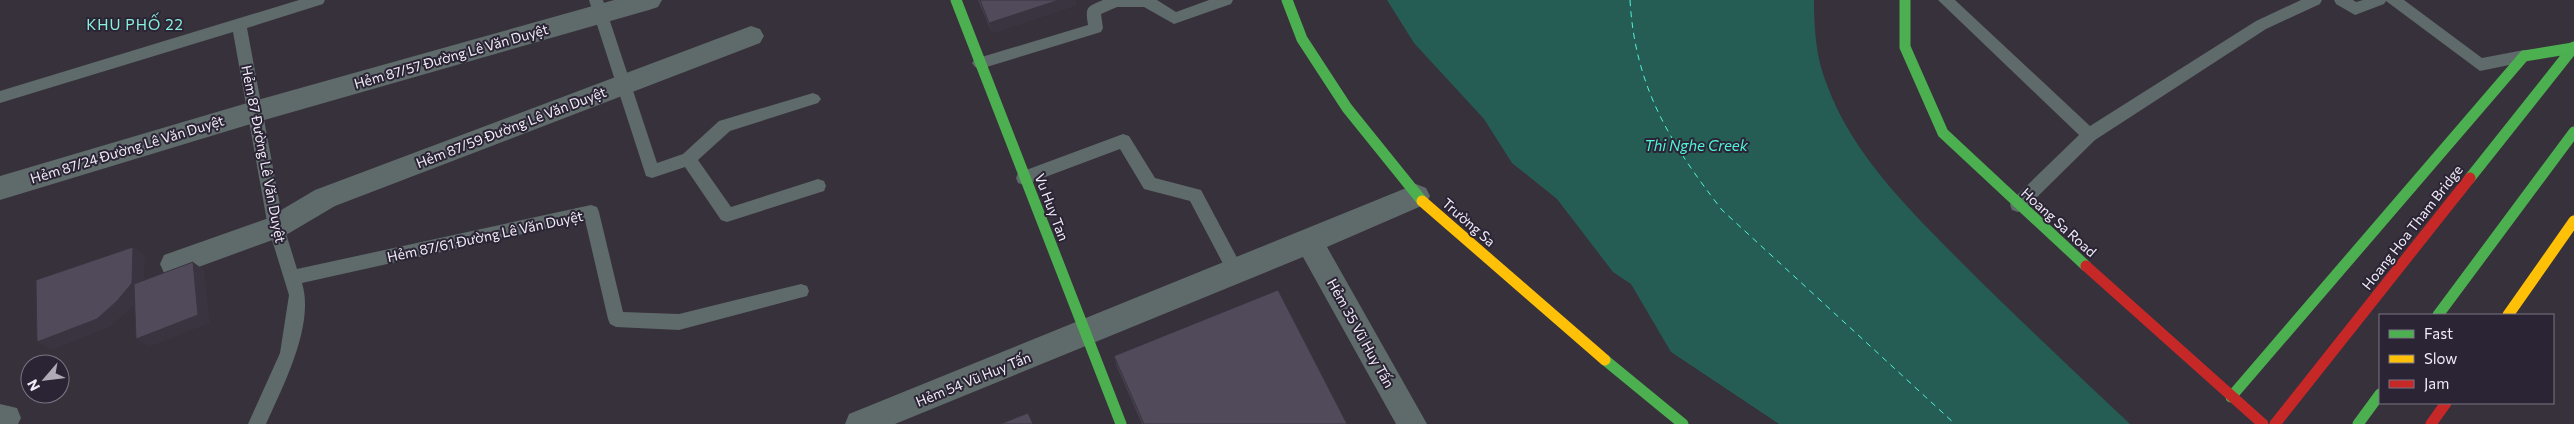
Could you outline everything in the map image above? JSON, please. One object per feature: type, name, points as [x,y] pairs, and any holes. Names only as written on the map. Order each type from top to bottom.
[{"type":"street","name":"Hẻm 87/57 Đường Lê Văn Duyệt","points":[[254,112],[597,7],[649,0]]},
{"type":"street","name":"Vu Huy Tan","points":[[956,0],[1121,424]]},
{"type":"street","name":"Trường Sa","points":[[1287,0],[1302,39],[1347,108],[1416,196],[1567,328],[1682,424]]},
{"type":"street","name":"Hoang Sa Road","points":[[1905,0],[1905,47],[1943,133],[2018,205],[2263,424]]},
{"type":"street","name":"Hẻm 87/59 Đường Lê Văn Duyệt","points":[[174,264],[276,227],[325,198],[751,36]]},
{"type":"street","points":[[2231,397],[2524,56],[2573,48]]},
{"type":"street","name":"Hoang Hoa Tham Bridge","points":[[2275,424],[2573,48]]},
{"type":"street","name":"Hẻm 87/24 Đường Lê Văn Duyệt","points":[[0,188],[254,112]]},
{"type":"street","points":[[2439,314],[2574,132]]},
{"type":"street","name":"Hẻm 54 Vũ Huy Tấn","points":[[869,423],[1416,196]]},
{"type":"street","points":[[2509,314],[2574,221]]},
{"type":"street","name":"Hẻm 35 Vũ Huy Tấn","points":[[1309,242],[1412,424]]},
{"type":"street","points":[[2358,424],[2379,395]]},
{"type":"street","points":[[2431,424],[2445,404]]},
{"type":"lane","points":[[0,97],[239,26],[318,0]]},
{"type":"lane","points":[[980,63],[1096,28],[1093,11],[1117,0],[1147,1],[1174,18],[1226,0]]},
{"type":"lane","points":[[1945,0],[2089,135]]},
{"type":"lane","points":[[2018,205],[2089,135],[2261,25],[2315,0]]},
{"type":"lane","points":[[2341,0],[2354,9],[2379,0]]},
{"type":"lane","points":[[2393,0],[2480,65],[2524,56]]},
{"type":"lane","points":[[597,7],[652,171],[688,158],[725,126],[813,98]]},
{"type":"lane","name":"Hẻm 87 Đường Lê Văn Duyệt","points":[[239,26],[276,227],[297,295],[288,353],[258,424]]},
{"type":"lane","points":[[1024,178],[1123,141],[1150,184],[1195,195],[1236,272]]},
{"type":"lane","points":[[688,158],[727,215],[818,186]]},
{"type":"lane","name":"Hẻm 87/61 Đường Lê Văn Duyệt","points":[[292,278],[591,212],[616,319],[679,322],[801,291]]},
{"type":"water","name":"Thi Nghe Creek","points":[[1387,0],[1814,0],[1816,43],[1823,75],[1838,110],[1866,157],[1901,200],[1958,259],[2130,424],[1779,424],[1671,352],[1631,284],[1613,272],[1557,199],[1512,163],[1484,119],[1414,43]]},
{"type":"building","points":[[980,0],[1059,0],[989,23]]},
{"type":"building","points":[[133,247],[132,283],[117,301],[97,319],[37,342],[36,280]]},
{"type":"building","points":[[193,262],[198,315],[136,339],[134,284]]},
{"type":"building","points":[[1278,290],[1347,424],[1144,424],[1114,356]]},
{"type":"building","points":[[1028,413],[1033,424],[1000,424]]},
{"type":"ferry route","points":[[1630,0],[1633,31],[1639,60],[1658,112],[1686,161],[1722,210],[1955,424]]},
{"type":"traffic: fast","points":[[956,0],[1121,424]]},
{"type":"traffic: fast","points":[[1287,0],[1302,39],[1347,108],[1422,201]]},
{"type":"traffic: fast","points":[[1905,0],[1905,47],[1943,133],[2086,266]]},
{"type":"traffic: fast","points":[[2470,178],[2574,47]]},
{"type":"traffic: fast","points":[[2231,397],[2524,56],[2573,48]]},
{"type":"traffic: fast","points":[[2439,314],[2574,132]]},
{"type":"traffic: fast","points":[[1605,360],[1683,424]]},
{"type":"traffic: fast","points":[[2358,424],[2379,395]]},
{"type":"traffic: slow","points":[[1422,201],[1605,360]]},
{"type":"traffic: slow","points":[[2509,314],[2574,221]]},
{"type":"traffic: jam","points":[[2275,424],[2470,178]]},
{"type":"traffic: jam","points":[[2086,266],[2263,424]]},
{"type":"traffic: jam","points":[[2431,424],[2445,404]]},
{"type":"district","name":"KHU PHỐ 22","points":[[135,24]]}]
